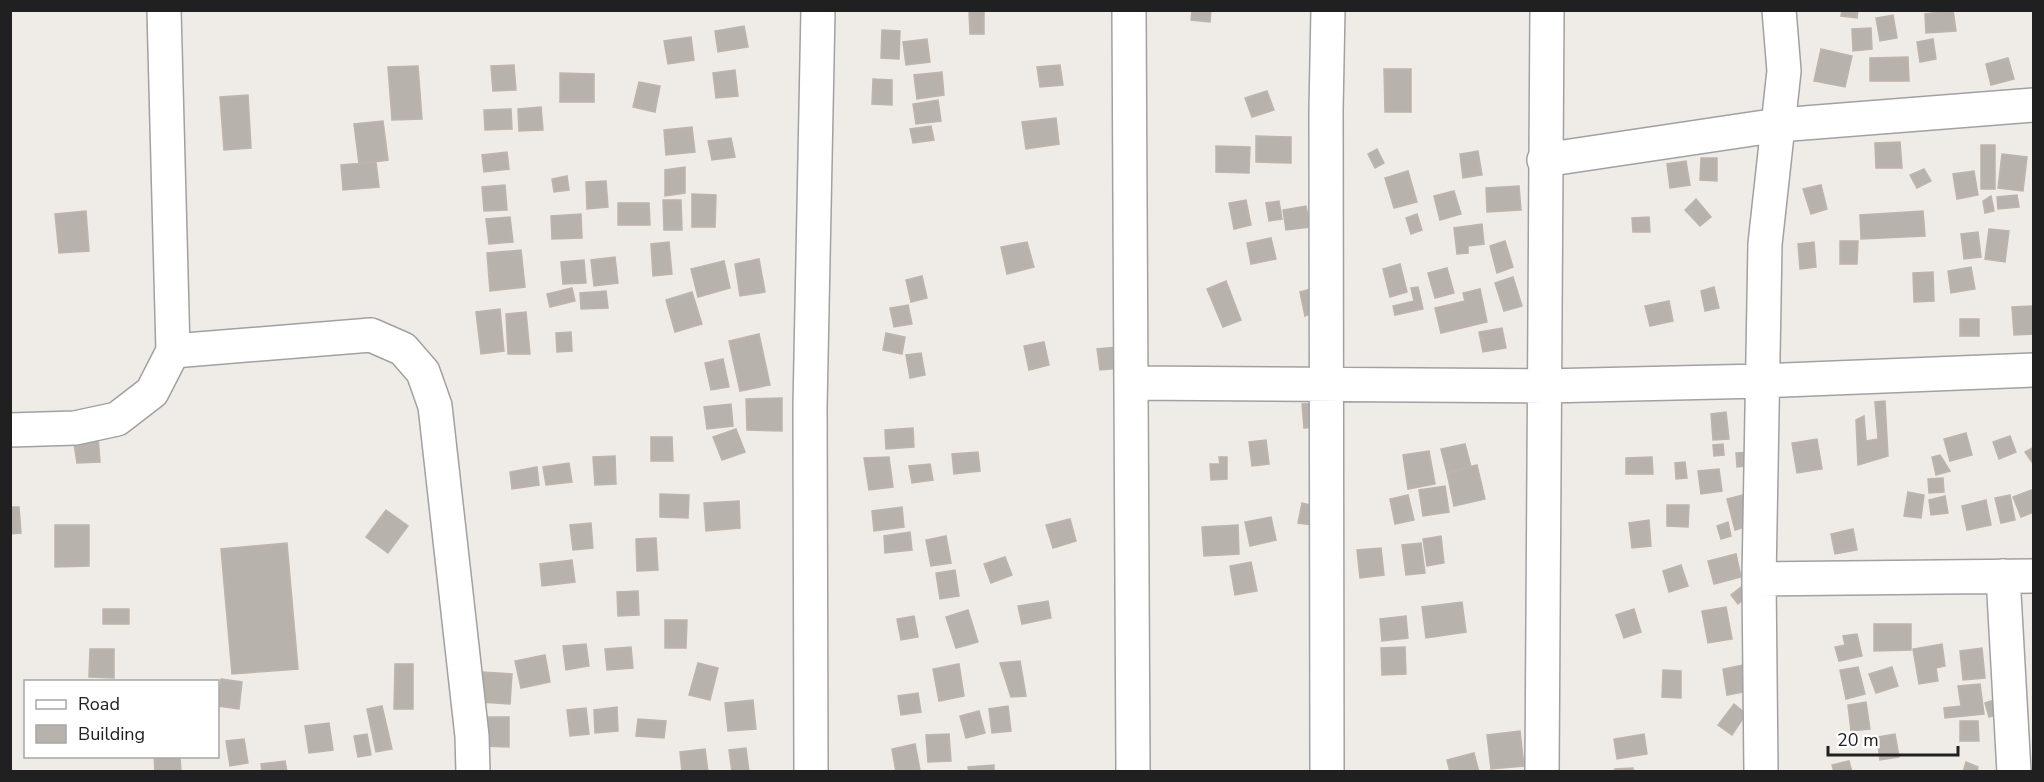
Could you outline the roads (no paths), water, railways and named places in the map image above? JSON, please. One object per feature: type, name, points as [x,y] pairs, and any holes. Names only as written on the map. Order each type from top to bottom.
[{"type":"street","points":[[10,430],[75,428],[117,419],[152,392],[173,351],[164,10]]},
{"type":"street","points":[[811,771],[810,407],[818,10]]},
{"type":"street","points":[[1129,10],[1133,771]]},
{"type":"street","points":[[1327,771],[1326,110],[1328,10]]},
{"type":"street","points":[[1542,771],[1544,160],[1547,10]]},
{"type":"street","points":[[1761,771],[1759,579],[1761,381],[1765,244],[1784,71],[1779,10]]},
{"type":"street","points":[[1544,160],[1778,125],[2034,105]]},
{"type":"street","points":[[173,351],[372,335],[403,349],[423,372],[435,406],[472,736],[473,771]]},
{"type":"street","points":[[1131,383],[1545,386],[1761,381],[2034,370]]},
{"type":"street","points":[[1759,579],[2018,576],[2014,771]]}]
